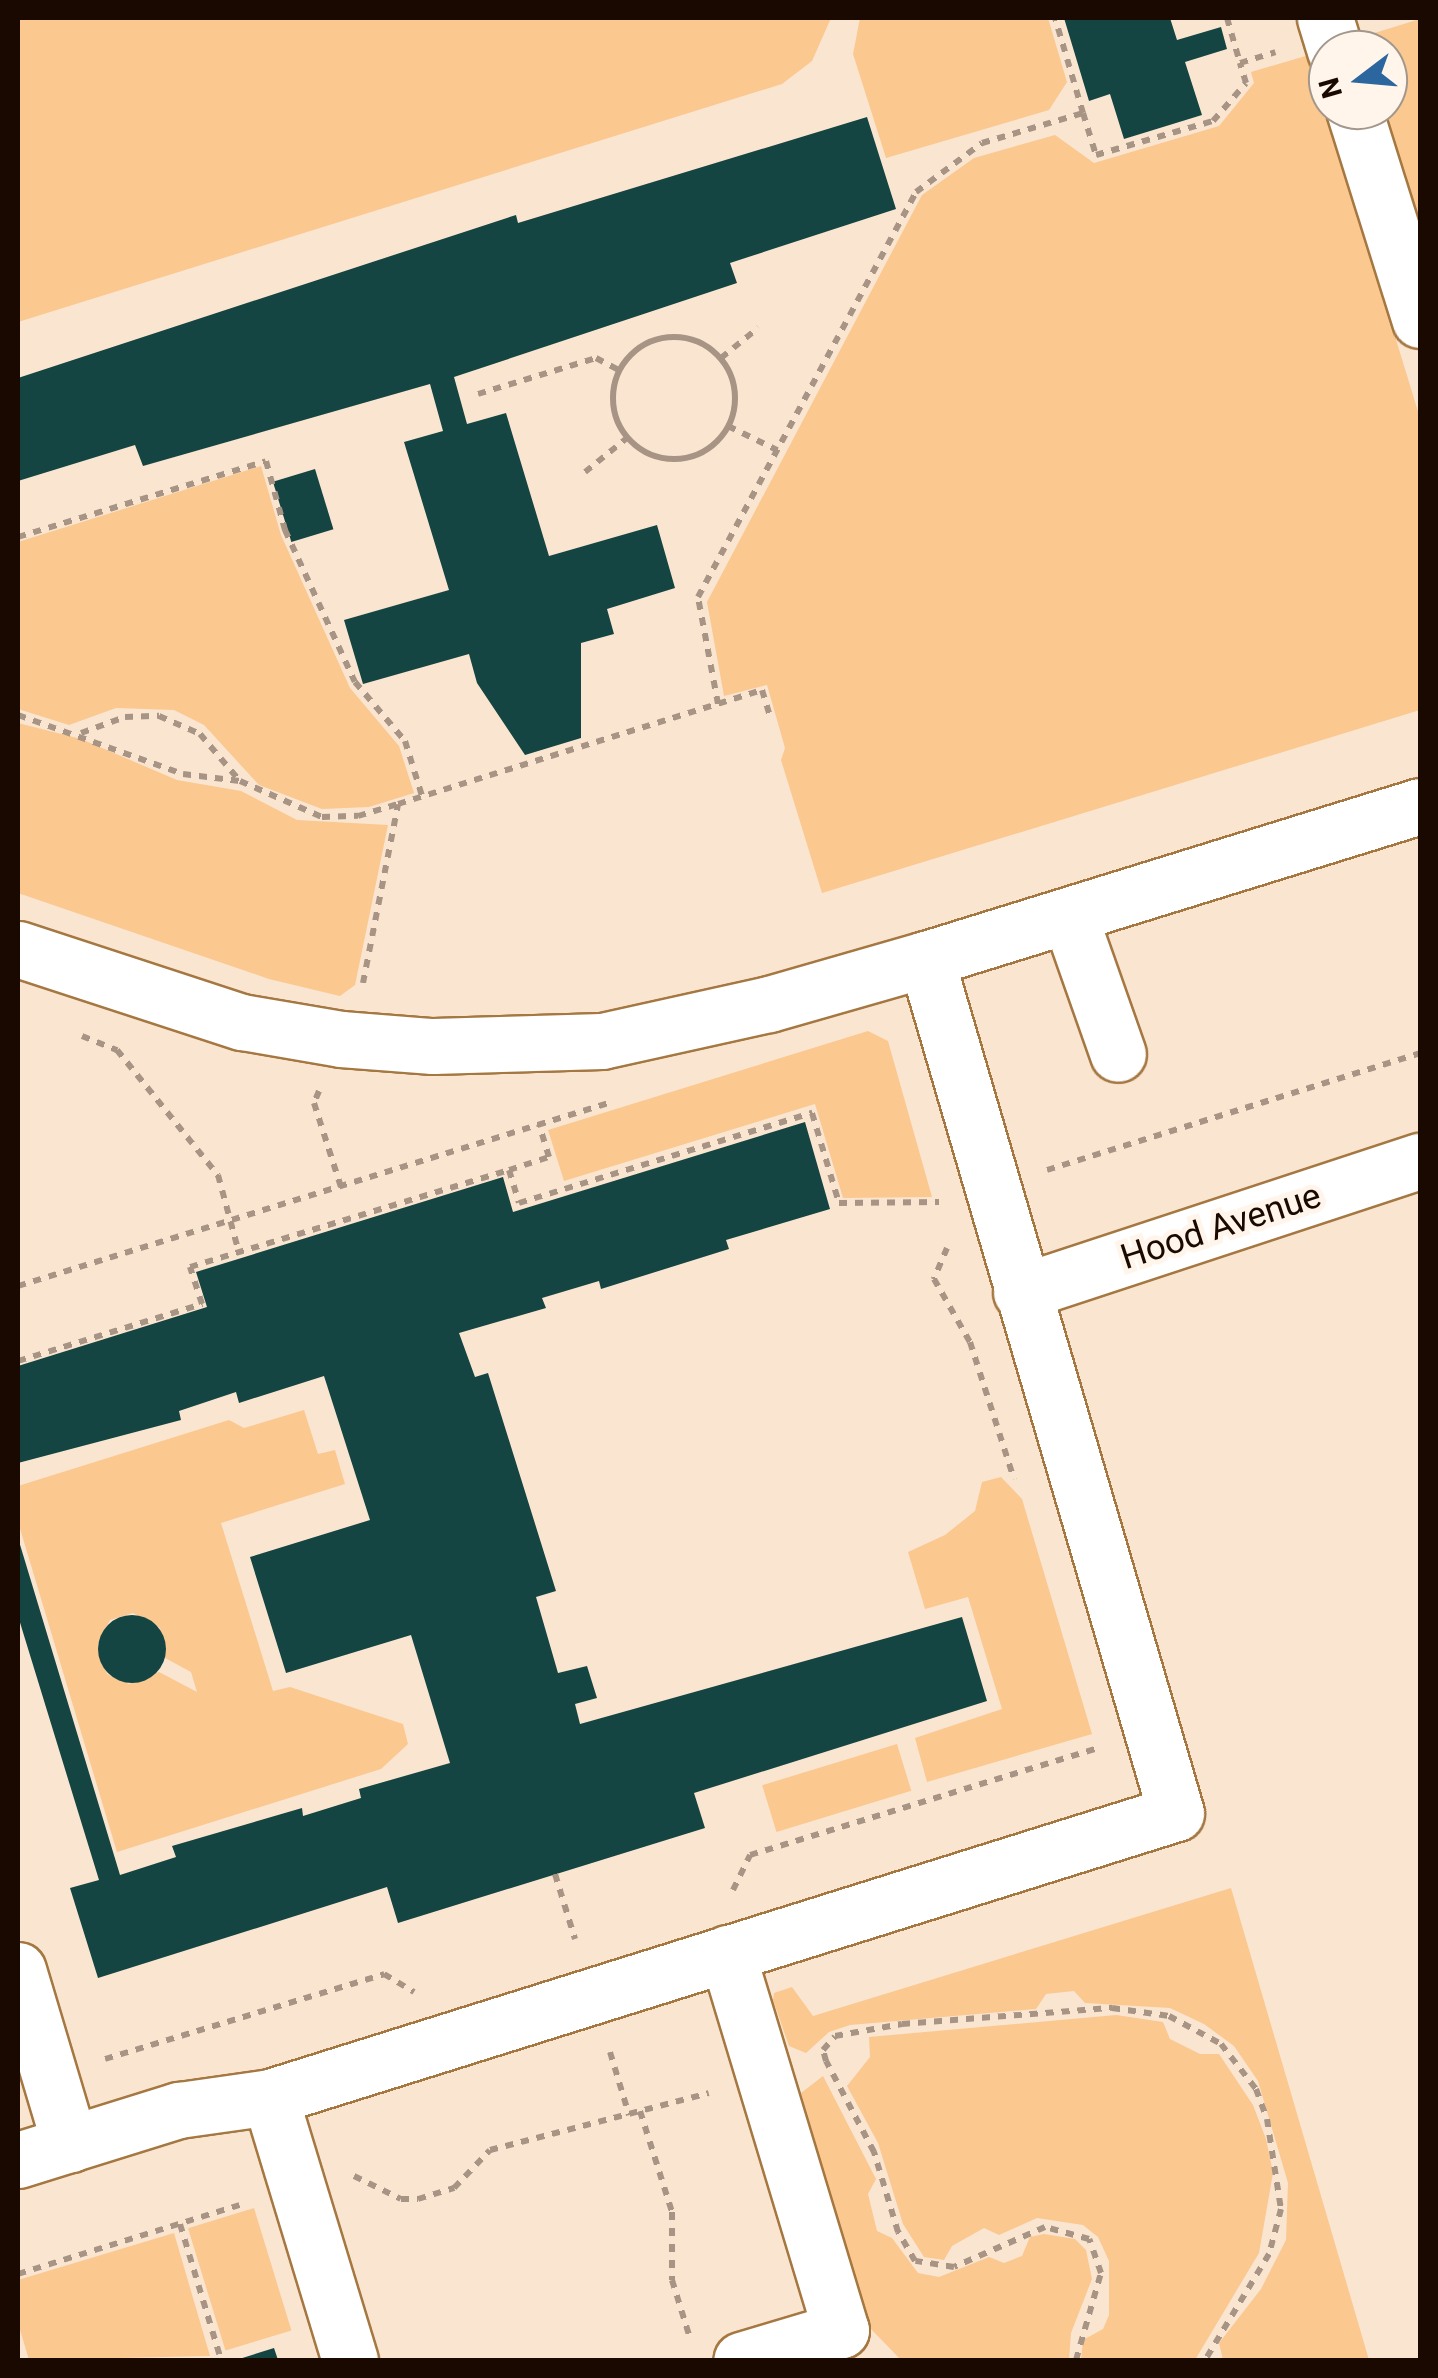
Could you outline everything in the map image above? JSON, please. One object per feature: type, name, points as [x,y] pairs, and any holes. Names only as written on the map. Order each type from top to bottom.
[{"type":"street","points":[[1360,130],[1420,320]]},
{"type":"street","points":[[18,949],[242,1022],[341,1039],[452,1046],[565,1044],[677,1027],[926,959],[1420,806]]},
{"type":"street","points":[[1069,915],[1118,1054]]},
{"type":"street","points":[[18,2160],[179,2110],[270,2097],[727,1929],[1176,1813],[1021,1292],[961,1201],[926,959]]},
{"type":"street","name":"Hood Avenue","points":[[1021,1292],[1420,1161]]},
{"type":"street","points":[[717,2354],[842,2330],[765,2078],[727,1929]]},
{"type":"street","points":[[18,1970],[70,2144]]},
{"type":"street","points":[[270,2097],[350,2360]]},
{"type":"path","points":[[1055,18],[1096,156],[1213,121],[1246,83],[1240,62]]},
{"type":"path","points":[[718,704],[698,597],[916,192],[982,143],[1084,113]]},
{"type":"path","points":[[721,358],[758,328]]},
{"type":"path","points":[[670,336],[708,346],[721,358],[736,400],[728,426],[706,451],[686,459],[646,454],[628,438],[612,405],[620,370],[633,351],[670,336]]},
{"type":"path","points":[[478,394],[596,358],[620,370]]},
{"type":"path","points":[[728,426],[776,450]]},
{"type":"path","points":[[585,472],[628,438]]},
{"type":"path","points":[[18,537],[266,460],[285,530],[348,666],[404,741],[422,796]]},
{"type":"path","points":[[18,714],[81,733],[183,774],[240,781],[322,816],[358,816],[555,750],[762,690],[770,717]]},
{"type":"path","points":[[81,733],[125,716],[171,719],[200,734],[240,781]]},
{"type":"path","points":[[360,994],[398,804]]},
{"type":"path","points":[[67,1030],[117,1050],[218,1175],[239,1253]]},
{"type":"path","points":[[509,1170],[519,1203],[812,1113],[838,1203],[961,1201],[1420,1054]]},
{"type":"path","points":[[18,1286],[630,1096]]},
{"type":"path","points":[[18,1361],[202,1304],[190,1268],[549,1157],[540,1125]]},
{"type":"path","points":[[938,1184],[961,1201]]},
{"type":"path","points":[[950,1240],[934,1279],[970,1342],[1008,1472],[1018,1484]]},
{"type":"path","points":[[727,1929],[750,1855],[1100,1747],[1095,1729]]},
{"type":"path","points":[[50,2076],[384,1974],[424,1997]]},
{"type":"path","points":[[1076,2360],[1100,2273],[1089,2239],[1045,2227],[954,2267],[915,2260],[898,2232],[874,2152],[826,2061],[828,2043],[852,2031],[1112,2008],[1169,2016],[1221,2044],[1256,2089],[1268,2118],[1281,2209],[1269,2254],[1205,2360]]},
{"type":"path","points":[[18,2274],[346,2175],[401,2199],[418,2199],[454,2188],[490,2150],[826,2061]]},
{"type":"path","points":[[640,2112],[672,2212],[672,2280],[717,2354]]},
{"type":"path","points":[[180,2224],[221,2360]]},
{"type":"shaded area","points":[[18,18],[831,18],[812,61],[782,84],[18,322]]},
{"type":"shaded area","points":[[860,18],[1048,18],[1067,82],[1049,110],[886,158],[853,54]]},
{"type":"shaded area","points":[[1420,19],[1420,255],[1382,130],[1408,130],[1408,30],[1384,30]]},
{"type":"shaded area","points":[[1308,55],[1308,130],[1332,130],[1420,418],[1420,710],[822,893],[781,760],[785,748],[767,685],[724,696],[707,602],[922,195],[974,158],[1055,135],[1094,163],[1219,126],[1254,83],[1251,72]]},
{"type":"shaded area","points":[[261,466],[281,535],[350,688],[399,746],[414,793],[369,807],[322,809],[259,785],[204,725],[174,710],[116,708],[69,725],[18,709],[18,542]]},
{"type":"shaded area","points":[[18,723],[81,739],[177,780],[241,791],[297,820],[388,825],[355,985],[340,996],[269,979],[18,893]]},
{"type":"shaded area","points":[[868,1031],[888,1041],[932,1197],[843,1198],[815,1104],[564,1181],[548,1130]]},
{"type":"shaded area","points":[[304,1410],[318,1454],[335,1450],[345,1484],[221,1523],[273,1691],[290,1687],[403,1724],[408,1744],[381,1769],[117,1852],[18,1522],[18,1486],[229,1420],[244,1428]],"holes":[[[133,1613],[160,1628],[165,1658],[191,1672],[197,1692],[159,1672],[129,1684],[107,1674],[98,1643],[110,1620]]]},
{"type":"shaded area","points":[[1001,1477],[1022,1499],[1092,1734],[927,1782],[915,1738],[1002,1709],[968,1597],[925,1609],[908,1552],[945,1535],[975,1511],[982,1482]]},
{"type":"shaded area","points":[[897,1744],[911,1791],[776,1832],[762,1785]]},
{"type":"shaded area","points":[[1231,1888],[1369,2360],[1223,2360],[1219,2343],[1261,2289],[1286,2240],[1288,2183],[1258,2081],[1234,2046],[1204,2024],[1170,2008],[1085,2003],[1074,1991],[1046,1994],[1036,2009],[850,2025],[829,2032],[806,2053],[789,2046],[773,2000],[774,1993],[792,1987],[813,2016]]},
{"type":"shaded area","points":[[1116,2015],[1163,2022],[1170,2039],[1200,2054],[1219,2054],[1253,2105],[1266,2139],[1273,2173],[1259,2253],[1195,2360],[1081,2360],[1083,2340],[1103,2329],[1109,2315],[1109,2261],[1098,2237],[1083,2225],[1037,2218],[999,2235],[984,2228],[952,2246],[944,2260],[924,2257],[903,2224],[878,2143],[847,2086],[870,2057],[869,2037]]},
{"type":"shaded area","points":[[823,2076],[876,2179],[868,2194],[877,2231],[892,2238],[918,2273],[939,2277],[989,2257],[1004,2263],[1022,2256],[1030,2237],[1044,2234],[1075,2239],[1086,2250],[1092,2279],[1071,2333],[1069,2360],[901,2360],[870,2328],[801,2093]]},
{"type":"shaded area","points":[[254,2208],[291,2330],[225,2351],[188,2228]]},
{"type":"shaded area","points":[[174,2233],[210,2356],[29,2360],[18,2323],[18,2280]]},
{"type":"building","points":[[1064,18],[1170,18],[1177,40],[1221,27],[1227,49],[1185,62],[1202,115],[1124,139],[1110,94],[1089,101]]},
{"type":"building","points":[[867,117],[896,209],[730,263],[737,283],[454,377],[467,424],[506,413],[549,556],[657,525],[675,588],[607,609],[614,634],[581,643],[581,738],[525,755],[477,683],[469,654],[363,684],[344,620],[449,590],[404,442],[443,431],[430,384],[143,466],[135,445],[18,481],[18,378],[516,215],[518,223]]},
{"type":"building","points":[[315,469],[333,529],[291,542],[273,482]]},
{"type":"building","points":[[805,1122],[830,1209],[726,1240],[729,1249],[601,1289],[599,1281],[542,1298],[546,1308],[459,1333],[475,1377],[488,1373],[556,1591],[536,1597],[558,1673],[587,1666],[597,1698],[575,1704],[580,1724],[962,1617],[987,1701],[694,1793],[705,1828],[398,1923],[387,1887],[98,1978],[70,1888],[99,1880],[18,1616],[18,1538],[120,1875],[176,1857],[172,1846],[302,1808],[303,1816],[361,1798],[359,1789],[450,1763],[411,1635],[286,1673],[250,1557],[370,1520],[324,1376],[239,1403],[236,1392],[179,1411],[181,1420],[18,1463],[18,1366],[207,1307],[196,1272],[503,1177],[513,1212]]},
{"type":"building","points":[[132,1615],[156,1625],[166,1649],[156,1673],[132,1683],[108,1673],[98,1649],[108,1625]]},
{"type":"building","points":[[274,2348],[278,2360],[236,2360]]}]
